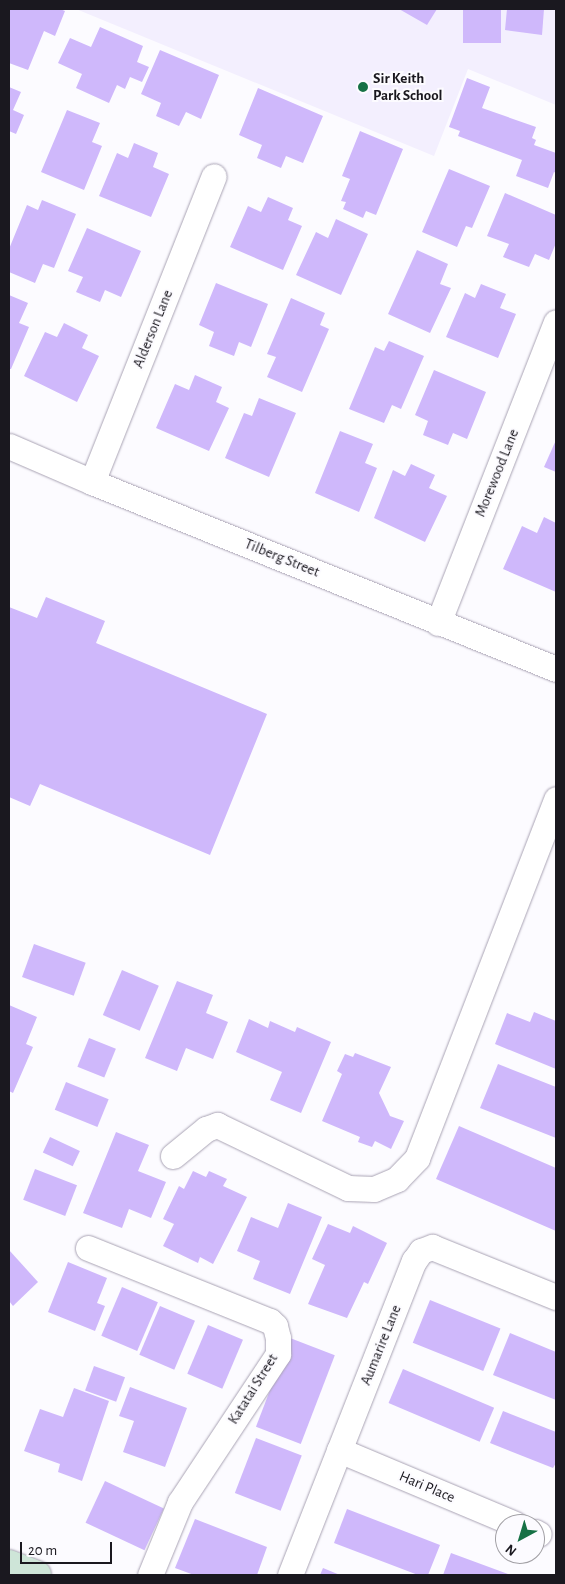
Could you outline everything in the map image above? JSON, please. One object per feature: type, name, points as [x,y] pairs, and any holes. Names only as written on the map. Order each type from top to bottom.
[{"type":"main road","points":[[9,1564],[37,1575]]},
{"type":"street","name":"Alderson Lane","points":[[92,482],[214,176]]},
{"type":"street","name":"Morewood Lane","points":[[438,623],[556,322]]},
{"type":"street","name":"Tilberg Street","points":[[9,446],[92,482],[370,593],[438,623],[556,670]]},
{"type":"street","points":[[173,1156],[206,1129],[217,1125],[348,1188],[374,1189],[397,1179],[418,1158],[556,799]]},
{"type":"street","name":"Aumarire Lane","points":[[290,1575],[414,1261],[421,1251],[432,1247],[556,1296]]},
{"type":"street","name":"Katatai Street","points":[[88,1248],[270,1320],[275,1326],[278,1338],[278,1354],[180,1502],[150,1575]]},
{"type":"street","name":"Hari Place","points":[[339,1450],[495,1516]]},
{"type":"shaded area","name":"Sir Keith Park School","points":[[76,9],[556,9],[556,105],[468,69],[434,156]]},
{"type":"building","points":[[9,9],[60,9],[65,11],[55,36],[44,31],[28,70],[9,63]]},
{"type":"building","points":[[399,9],[437,9],[427,25]]},
{"type":"building","points":[[463,9],[501,9],[501,43],[463,43]]},
{"type":"building","points":[[507,9],[544,9],[542,35],[505,30]]},
{"type":"building","points":[[100,27],[143,46],[137,62],[149,67],[142,82],[130,77],[125,89],[117,85],[109,103],[76,88],[82,74],[58,63],[70,38],[91,47]]},
{"type":"building","points":[[160,50],[219,75],[201,119],[186,112],[179,126],[156,116],[161,103],[141,94]]},
{"type":"building","points":[[467,78],[490,87],[482,108],[536,127],[532,138],[536,140],[534,145],[556,153],[556,173],[554,172],[548,188],[516,176],[522,160],[458,136],[460,131],[449,127]]},
{"type":"building","points":[[9,87],[21,92],[13,110],[24,115],[16,134],[9,131]]},
{"type":"building","points":[[258,88],[323,116],[303,163],[286,156],[281,168],[257,158],[262,145],[239,135]]},
{"type":"building","points":[[67,110],[100,123],[92,142],[102,146],[84,190],[41,172]]},
{"type":"building","points":[[360,131],[403,149],[376,215],[366,211],[363,218],[343,209],[346,202],[341,201],[350,179],[342,176]]},
{"type":"building","points":[[134,143],[158,153],[153,167],[169,174],[151,217],[99,196],[117,153],[128,158]]},
{"type":"building","points":[[449,169],[490,186],[472,228],[466,226],[457,247],[422,232]]},
{"type":"building","points":[[505,193],[556,215],[556,243],[549,260],[535,254],[529,267],[503,257],[509,244],[487,236]]},
{"type":"building","points":[[268,197],[293,208],[288,220],[302,226],[283,270],[230,247],[248,206],[261,212]]},
{"type":"building","points":[[42,200],[76,214],[54,268],[43,264],[35,283],[9,272],[9,249],[27,205],[38,210]]},
{"type":"building","points":[[336,219],[368,234],[341,295],[296,275],[316,232],[328,238]]},
{"type":"building","points":[[87,228],[141,251],[121,297],[105,290],[100,302],[76,292],[83,277],[68,271]]},
{"type":"building","points":[[417,250],[448,264],[440,284],[451,288],[430,333],[388,314]]},
{"type":"building","points":[[216,283],[268,304],[251,347],[239,342],[234,356],[209,346],[214,332],[199,325]]},
{"type":"building","points":[[481,284],[506,294],[500,308],[516,314],[498,358],[446,337],[465,293],[475,298]]},
{"type":"building","points":[[9,295],[28,303],[19,323],[29,327],[11,369],[9,369]]},
{"type":"building","points":[[291,298],[325,313],[320,325],[329,329],[302,392],[267,377],[276,357],[267,354]]},
{"type":"building","points":[[64,323],[88,335],[82,348],[99,356],[77,402],[24,376],[45,332],[57,337]]},
{"type":"building","points":[[389,341],[424,356],[401,409],[392,405],[384,423],[349,409],[375,347],[384,351]]},
{"type":"building","points":[[434,370],[486,392],[467,439],[453,433],[448,445],[423,435],[428,421],[415,415]]},
{"type":"building","points":[[195,375],[222,387],[216,402],[229,408],[209,451],[156,428],[175,384],[189,390]]},
{"type":"building","points":[[259,398],[296,413],[269,477],[225,458],[244,413],[252,416]]},
{"type":"building","points":[[340,431],[373,444],[365,463],[377,468],[359,512],[315,493]]},
{"type":"building","points":[[556,440],[556,472],[544,467]]},
{"type":"building","points":[[411,464],[435,475],[429,488],[447,496],[425,542],[374,518],[393,470],[405,476]]},
{"type":"building","points":[[544,517],[556,523],[556,592],[503,569],[522,526],[537,533]]},
{"type":"building","points":[[46,597],[105,621],[96,643],[267,714],[210,855],[40,784],[30,806],[9,797],[9,607],[37,618]]},
{"type":"building","points":[[34,944],[86,963],[74,996],[22,977]]},
{"type":"building","points":[[122,970],[159,986],[140,1031],[103,1015]]},
{"type":"building","points":[[177,981],[213,995],[206,1013],[228,1022],[213,1059],[186,1048],[177,1071],[145,1058]]},
{"type":"building","points":[[9,1005],[37,1017],[26,1044],[33,1047],[13,1093],[9,1091]]},
{"type":"building","points":[[534,1012],[556,1021],[556,1069],[495,1044],[507,1013],[530,1022]]},
{"type":"building","points":[[249,1019],[268,1028],[270,1021],[295,1032],[297,1027],[331,1042],[301,1113],[270,1100],[282,1072],[236,1052]]},
{"type":"building","points":[[89,1038],[116,1049],[104,1078],[77,1067]]},
{"type":"building","points":[[355,1053],[391,1067],[379,1093],[390,1116],[404,1121],[391,1149],[375,1141],[372,1147],[358,1142],[360,1137],[322,1121],[342,1074],[337,1071],[345,1054],[353,1057]]},
{"type":"building","points":[[498,1064],[556,1087],[556,1138],[480,1108]]},
{"type":"building","points":[[66,1082],[109,1099],[97,1127],[55,1110]]},
{"type":"building","points":[[459,1126],[556,1168],[556,1231],[436,1179]]},
{"type":"building","points":[[116,1132],[149,1145],[138,1171],[166,1182],[151,1218],[129,1209],[122,1228],[83,1213]]},
{"type":"building","points":[[50,1137],[80,1151],[73,1166],[43,1152]]},
{"type":"building","points":[[35,1169],[77,1185],[65,1216],[23,1200]]},
{"type":"building","points":[[193,1171],[206,1177],[209,1171],[227,1179],[223,1186],[247,1197],[213,1264],[200,1257],[198,1263],[163,1246],[174,1224],[163,1219],[179,1186],[184,1189]]},
{"type":"building","points":[[288,1203],[322,1217],[290,1294],[253,1279],[260,1261],[237,1251],[251,1217],[278,1228]]},
{"type":"building","points":[[328,1224],[350,1233],[353,1226],[387,1243],[368,1284],[364,1282],[347,1318],[308,1304],[325,1265],[312,1259]]},
{"type":"building","points":[[9,1250],[38,1282],[13,1306],[9,1301]]},
{"type":"building","points":[[68,1262],[107,1278],[97,1303],[105,1306],[95,1331],[48,1312]]},
{"type":"building","points":[[122,1287],[158,1302],[137,1351],[101,1336]]},
{"type":"building","points":[[430,1300],[500,1328],[483,1371],[413,1343]]},
{"type":"building","points":[[160,1306],[195,1321],[174,1370],[139,1355]]},
{"type":"building","points":[[208,1325],[243,1340],[222,1389],[187,1374]]},
{"type":"building","points":[[510,1333],[556,1352],[556,1400],[493,1375]]},
{"type":"building","points":[[290,1338],[335,1355],[301,1444],[256,1427]]},
{"type":"building","points":[[94,1366],[125,1377],[116,1402],[85,1390]]},
{"type":"building","points":[[403,1369],[494,1408],[480,1442],[389,1403]]},
{"type":"building","points":[[130,1387],[187,1408],[165,1467],[123,1452],[134,1421],[119,1416]]},
{"type":"building","points":[[74,1388],[109,1401],[82,1481],[58,1472],[60,1464],[24,1451],[40,1409],[63,1417]]},
{"type":"building","points":[[503,1411],[556,1432],[556,1463],[553,1468],[490,1443]]},
{"type":"building","points":[[256,1438],[302,1456],[281,1511],[235,1493]]},
{"type":"building","points":[[105,1481],[164,1508],[144,1550],[86,1523]]},
{"type":"building","points":[[347,1509],[440,1545],[428,1575],[418,1575],[334,1543]]},
{"type":"building","points":[[195,1519],[267,1547],[257,1575],[194,1575],[175,1568]]},
{"type":"building","points":[[451,1553],[511,1575],[443,1575]]},
{"type":"building","points":[[323,1568],[340,1575],[320,1575]]},
{"type":"place","name":"Sir Keith Park School","points":[[363,87]]}]
